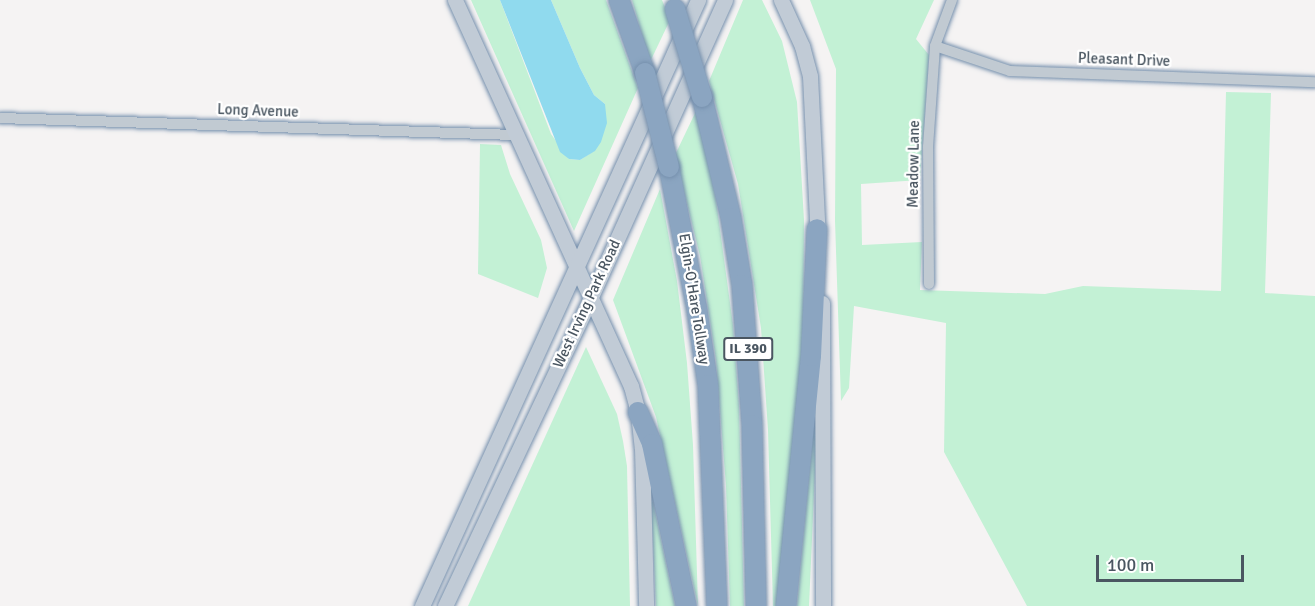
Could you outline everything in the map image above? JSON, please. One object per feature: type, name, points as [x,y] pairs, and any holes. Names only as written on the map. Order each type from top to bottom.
[{"type":"highway","name":"Elgin-O'Hare Tollway","points":[[619,0],[645,73],[669,167],[691,275],[708,385],[717,606]]},
{"type":"highway","name":"IL 390","points":[[673,4],[702,97],[731,218],[742,285],[752,425],[756,606]]},
{"type":"highway","points":[[786,606],[811,356],[817,230]]},
{"type":"highway","points":[[638,412],[652,444],[686,606]]},
{"type":"main road","points":[[455,0],[590,299],[615,346],[638,412],[642,448],[646,606]]},
{"type":"main road","name":"West Irving Park Road","points":[[422,606],[698,0]]},
{"type":"main road","name":"West Irving Park Road","points":[[445,606],[590,299],[726,0]]},
{"type":"main road","points":[[782,0],[802,46],[810,76],[813,102],[817,230],[822,269],[822,606]]},
{"type":"street","name":"Meadow Lane","points":[[929,284],[928,147],[935,46],[952,0]]},
{"type":"street","name":"Pleasant Drive","points":[[935,46],[1010,71],[1315,82]]},
{"type":"street","name":"Long Avenue","points":[[0,118],[516,135]]},
{"type":"green space","points":[[471,0],[500,0],[551,134],[569,159],[580,160],[594,151],[605,104],[594,95],[551,0],[606,0],[638,88],[574,231]]},
{"type":"green space","points":[[632,0],[662,0],[670,20],[650,62]]},
{"type":"green space","points":[[743,0],[762,0],[782,41],[797,102],[804,220],[803,361],[779,606],[773,606],[768,430],[761,328],[738,184],[709,81]]},
{"type":"green space","points":[[810,0],[934,0],[916,39],[929,55],[920,180],[861,184],[862,245],[922,242],[920,290],[1045,294],[1083,286],[1221,291],[1226,92],[1271,93],[1265,293],[1315,296],[1315,606],[1027,606],[944,452],[946,323],[854,306],[849,388],[841,401],[835,221],[836,69]]},
{"type":"green space","points":[[697,109],[716,200],[733,325],[739,405],[744,606],[730,606],[726,486],[716,360],[700,256],[675,155]]},
{"type":"green space","points":[[480,144],[501,145],[510,174],[541,240],[547,268],[538,298],[478,274]]},
{"type":"green space","points":[[660,189],[677,281],[687,363],[693,445],[698,606],[656,417],[613,300]]},
{"type":"green space","points":[[586,347],[617,414],[623,441],[627,466],[630,606],[468,606]]},
{"type":"green space","points":[[818,403],[809,606],[797,606],[816,404]]},
{"type":"green space","points":[[651,502],[653,502],[675,606],[656,606]]},
{"type":"water","points":[[500,0],[551,0],[594,95],[605,104],[607,123],[601,142],[595,151],[580,160],[569,159],[560,152]]}]
